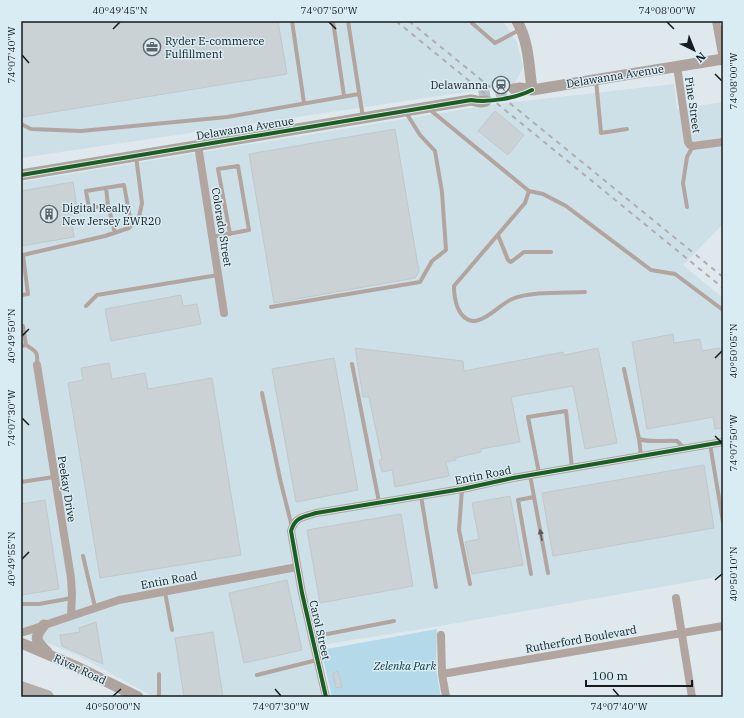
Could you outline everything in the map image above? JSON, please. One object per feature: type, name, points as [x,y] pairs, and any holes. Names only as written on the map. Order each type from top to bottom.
[{"type":"highway","points":[[21,688],[47,697]]},
{"type":"highway","points":[[21,694],[28,697]]},
{"type":"street","points":[[716,21],[723,59]]},
{"type":"street","points":[[519,25],[527,45],[532,90]]},
{"type":"street","name":"Delawanna Avenue","points":[[518,92],[520,88],[532,90],[723,59]]},
{"type":"street","name":"Pine Street","points":[[677,66],[687,139],[692,146]]},
{"type":"street","name":"Delawanna Avenue","points":[[21,175],[405,111],[477,97]]},
{"type":"street","points":[[692,146],[723,142]]},
{"type":"street","name":"Colorado Street","points":[[198,145],[224,313]]},
{"type":"street","name":"Peekay Drive","points":[[37,365],[71,578],[71,616]]},
{"type":"street","name":"Entin Road","points":[[292,527],[293,523],[299,518],[316,513],[462,489],[530,475],[723,442]]},
{"type":"street","points":[[292,527],[291,531],[297,567]]},
{"type":"street","name":"Entin Road","points":[[21,633],[119,600],[297,567]]},
{"type":"street","name":"Carol Street","points":[[297,567],[326,697]]},
{"type":"street","points":[[676,598],[692,697]]},
{"type":"street","points":[[44,625],[36,637],[40,645],[49,654]]},
{"type":"street","name":"Rutherford Boulevard","points":[[442,674],[723,626]]},
{"type":"street","points":[[441,635],[442,674],[446,697]]},
{"type":"street","name":"River Road","points":[[21,643],[49,654],[138,697]]},
{"type":"lane","points":[[292,21],[304,103]]},
{"type":"lane","points":[[332,21],[344,96]]},
{"type":"lane","points":[[348,21],[363,118]]},
{"type":"lane","points":[[472,23],[495,43],[519,25]]},
{"type":"lane","points":[[596,79],[601,133],[627,129]]},
{"type":"lane","points":[[21,124],[31,129],[81,131],[226,117],[359,94]]},
{"type":"lane","points":[[427,107],[529,191],[543,194],[566,206],[651,270],[675,274],[723,310]]},
{"type":"lane","points":[[271,307],[420,282],[432,261],[446,250],[442,192],[435,151],[420,135],[405,111]]},
{"type":"lane","points":[[687,207],[683,183],[687,157],[692,146]]},
{"type":"lane","points":[[21,295],[28,294],[22,254],[115,233],[129,228],[134,222],[138,217],[142,204],[136,156]]},
{"type":"lane","points":[[212,237],[230,234],[249,230],[238,166],[218,169],[230,234]]},
{"type":"lane","points":[[108,205],[89,208],[86,191],[124,185],[130,218],[134,222]]},
{"type":"lane","points":[[106,188],[108,205],[115,233]]},
{"type":"lane","points":[[529,191],[525,203],[454,286],[456,304],[460,312],[466,319],[473,321],[481,319],[514,298],[536,294],[585,292]]},
{"type":"lane","points":[[498,235],[508,260],[511,262],[524,252],[551,252]]},
{"type":"lane","points":[[86,306],[97,295],[218,275]]},
{"type":"lane","points":[[21,326],[23,346],[35,351],[38,356],[37,365]]},
{"type":"lane","points":[[352,364],[379,502]]},
{"type":"lane","points":[[624,369],[639,439],[641,456]]},
{"type":"lane","points":[[262,393],[280,479],[292,527]]},
{"type":"lane","points":[[539,474],[528,417],[566,411],[572,468]]},
{"type":"lane","points":[[639,439],[643,441],[666,440],[677,442],[684,449]]},
{"type":"lane","points":[[710,444],[723,522]]},
{"type":"lane","points":[[530,475],[548,573]]},
{"type":"lane","points":[[21,482],[54,477]]},
{"type":"lane","points":[[462,489],[459,530],[470,584]]},
{"type":"lane","points":[[421,495],[436,587]]},
{"type":"lane","points":[[532,574],[518,500],[534,497]]},
{"type":"lane","points":[[83,556],[96,607]]},
{"type":"lane","points":[[165,592],[172,630]]},
{"type":"lane","points":[[21,604],[39,604],[72,598]]},
{"type":"lane","points":[[312,637],[394,621]]},
{"type":"lane","points":[[257,675],[317,660]]},
{"type":"lane","points":[[158,674],[158,697]]},
{"type":"path","points":[[463,82],[462,84],[477,97]]},
{"type":"shaded area","points":[[21,21],[503,21],[517,42],[523,67],[514,85],[21,158]]},
{"type":"shaded area","points":[[674,84],[677,109],[723,102],[723,224],[683,265],[723,298],[723,576],[440,626],[315,646],[321,697],[154,697],[79,656],[21,632],[21,182],[489,105]]},
{"type":"green space","name":"Zelenka Park","points":[[437,629],[436,669],[441,697],[332,697],[321,650]]},
{"type":"building","name":"Ryder E-commerce Fulfillment","points":[[21,21],[278,21],[287,74],[23,117],[21,107]]},
{"type":"building","points":[[495,111],[524,135],[508,155],[478,131]]},
{"type":"building","points":[[395,129],[419,272],[415,278],[274,303],[249,154]]},
{"type":"building","name":"Digital Realty New Jersey EWR20","points":[[73,182],[77,207],[70,209],[74,237],[21,246],[21,191]]},
{"type":"building","points":[[181,295],[183,306],[197,304],[201,324],[111,341],[105,309]]},
{"type":"building","points":[[673,334],[674,343],[700,339],[702,351],[719,348],[723,351],[723,428],[715,429],[713,417],[647,429],[632,342]]},
{"type":"building","points":[[355,348],[463,361],[464,371],[563,352],[564,355],[598,348],[617,443],[585,449],[573,386],[511,397],[520,442],[481,449],[481,452],[455,458],[456,460],[446,462],[449,476],[395,487],[392,470],[382,472],[379,460],[382,459],[369,397],[363,397]]},
{"type":"building","points":[[334,358],[358,490],[296,502],[272,369]]},
{"type":"building","points":[[109,363],[112,379],[145,373],[148,389],[212,378],[241,555],[100,578],[68,383],[83,380],[81,368]]},
{"type":"building","points":[[704,465],[714,528],[553,556],[542,493]]},
{"type":"building","points":[[510,496],[523,565],[472,574],[465,542],[479,539],[472,503]]},
{"type":"building","points":[[45,500],[59,589],[21,595],[21,504]]},
{"type":"building","points":[[401,514],[413,586],[320,603],[307,530]]},
{"type":"building","points":[[287,580],[302,650],[244,663],[229,593]]},
{"type":"building","points":[[96,622],[103,664],[62,646],[60,635],[80,632],[79,628]]},
{"type":"building","points":[[213,632],[223,697],[184,697],[175,638]]},
{"type":"building","points":[[338,671],[342,687],[336,688],[333,673]]},
{"type":"tunnel","points":[[479,95],[514,89]]},
{"type":"railway","points":[[396,21],[723,288]]},
{"type":"railway","points":[[409,21],[723,277]]},
{"type":"cycle path","points":[[21,175],[471,100],[486,101],[502,99],[532,90]]},
{"type":"cycle path","points":[[326,697],[302,593],[291,531],[297,520],[300,518],[316,513],[462,489],[513,478],[723,442]]},
{"type":"place","name":"Ryder E-commerce Fulfillment","points":[[152,47]]},
{"type":"place","name":"Delawanna","points":[[501,85]]},
{"type":"place","name":"Digital Realty New Jersey EWR20","points":[[49,214]]}]
